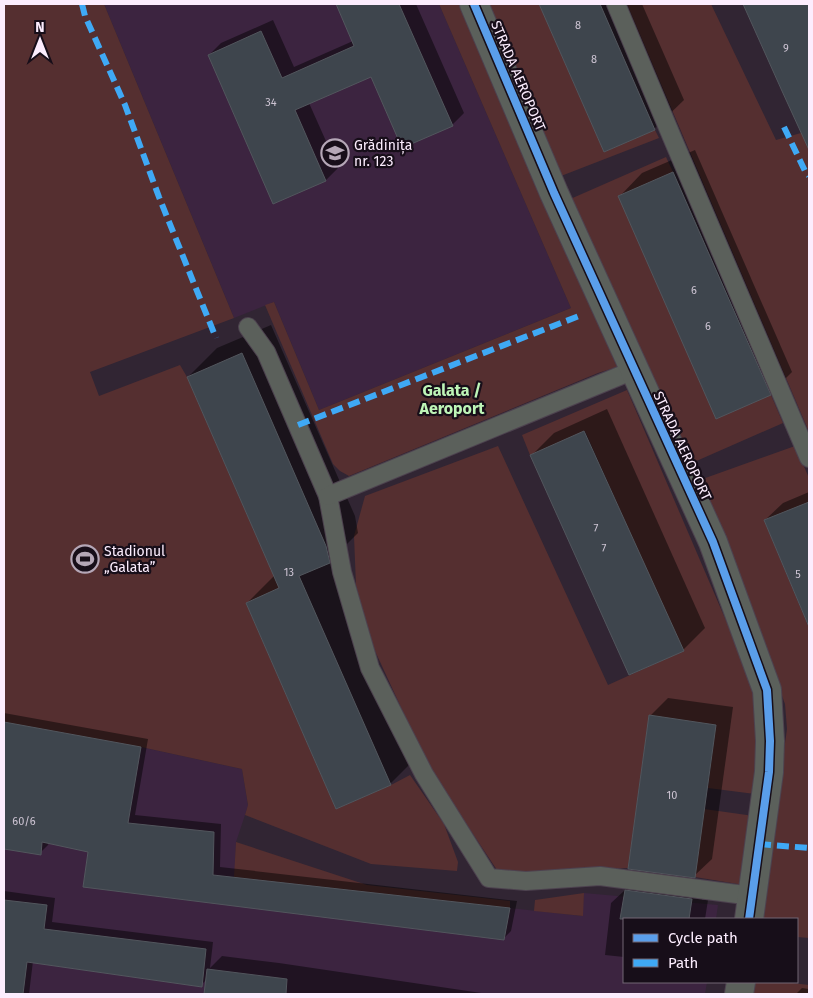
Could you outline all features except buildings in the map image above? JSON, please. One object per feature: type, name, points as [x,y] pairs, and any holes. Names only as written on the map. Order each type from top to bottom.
[{"type":"street","name":"STRADA AEROPORT","points":[[474,4],[554,192],[713,542],[767,690],[770,740],[769,772],[750,908]]},
{"type":"lane","points":[[616,4],[809,458]]},
{"type":"lane","points":[[248,327],[266,352],[328,496],[342,572],[370,668],[424,774],[489,878],[526,882],[600,876],[750,908]]},
{"type":"lane","points":[[328,496],[634,370]]},
{"type":"shaded area","points":[[4,4],[104,4],[234,318],[90,372],[99,396],[180,365],[187,377],[279,588],[246,603],[336,809],[410,775],[444,824],[458,862],[457,871],[371,864],[245,815],[248,805],[242,769],[141,747],[4,722]]},
{"type":"shaded area","name":"Grădinița nr. 123","points":[[104,4],[439,4],[571,308],[319,410],[274,302],[234,318]]},
{"type":"shaded area","points":[[439,4],[462,4],[617,367],[598,373],[349,476],[333,464],[265,305],[274,302],[319,410],[571,308]]},
{"type":"shaded area","points":[[485,4],[539,4],[604,152],[655,130],[659,138],[561,176]]},
{"type":"shaded area","points":[[627,4],[711,4],[776,140],[809,129],[809,432]]},
{"type":"shaded area","points":[[666,157],[673,172],[618,196],[771,395],[783,423],[685,466],[568,200]]},
{"type":"shaded area","points":[[627,390],[754,686],[763,732],[755,794],[708,788],[716,725],[649,715],[628,868],[512,874],[497,870],[429,768],[370,640],[356,585],[354,536],[365,496],[498,446],[608,685],[683,651],[585,431],[530,455],[522,435]]},
{"type":"shaded area","points":[[795,446],[809,478],[809,502],[764,520],[809,628],[809,938],[798,937],[798,918],[760,918],[787,729],[785,704],[697,481]]},
{"type":"shaded area","points":[[4,722],[141,747],[242,769],[248,806],[236,842],[235,877],[582,916],[584,893],[718,905],[716,918],[623,918],[623,983],[707,983],[705,994],[4,994]]},
{"type":"shaded area","points":[[704,809],[754,816],[744,885],[695,877]]},
{"type":"shaded area","points":[[236,842],[367,885],[510,901],[510,908],[234,877]]},
{"type":"shaded area","points":[[584,893],[583,916],[534,911],[535,900]]},
{"type":"shaded area","points":[[752,983],[809,985],[809,994],[751,994]]},
{"type":"marked path","points":[[82,4],[85,16],[125,105],[159,197],[216,338]]},
{"type":"marked path","points":[[784,127],[809,176]]},
{"type":"marked path","points":[[298,425],[579,316]]},
{"type":"marked path","points":[[759,844],[809,848]]},
{"type":"cycle path","points":[[474,4],[554,193],[713,542],[767,690],[770,741],[769,772],[749,918]]},
{"type":"place","name":"Grădinița nr. 123","points":[[335,153]]},
{"type":"place","name":"Stadionul „Galata”","points":[[85,559]]},
{"type":"district","name":"Galata / Aeroport","points":[[452,399]]}]
